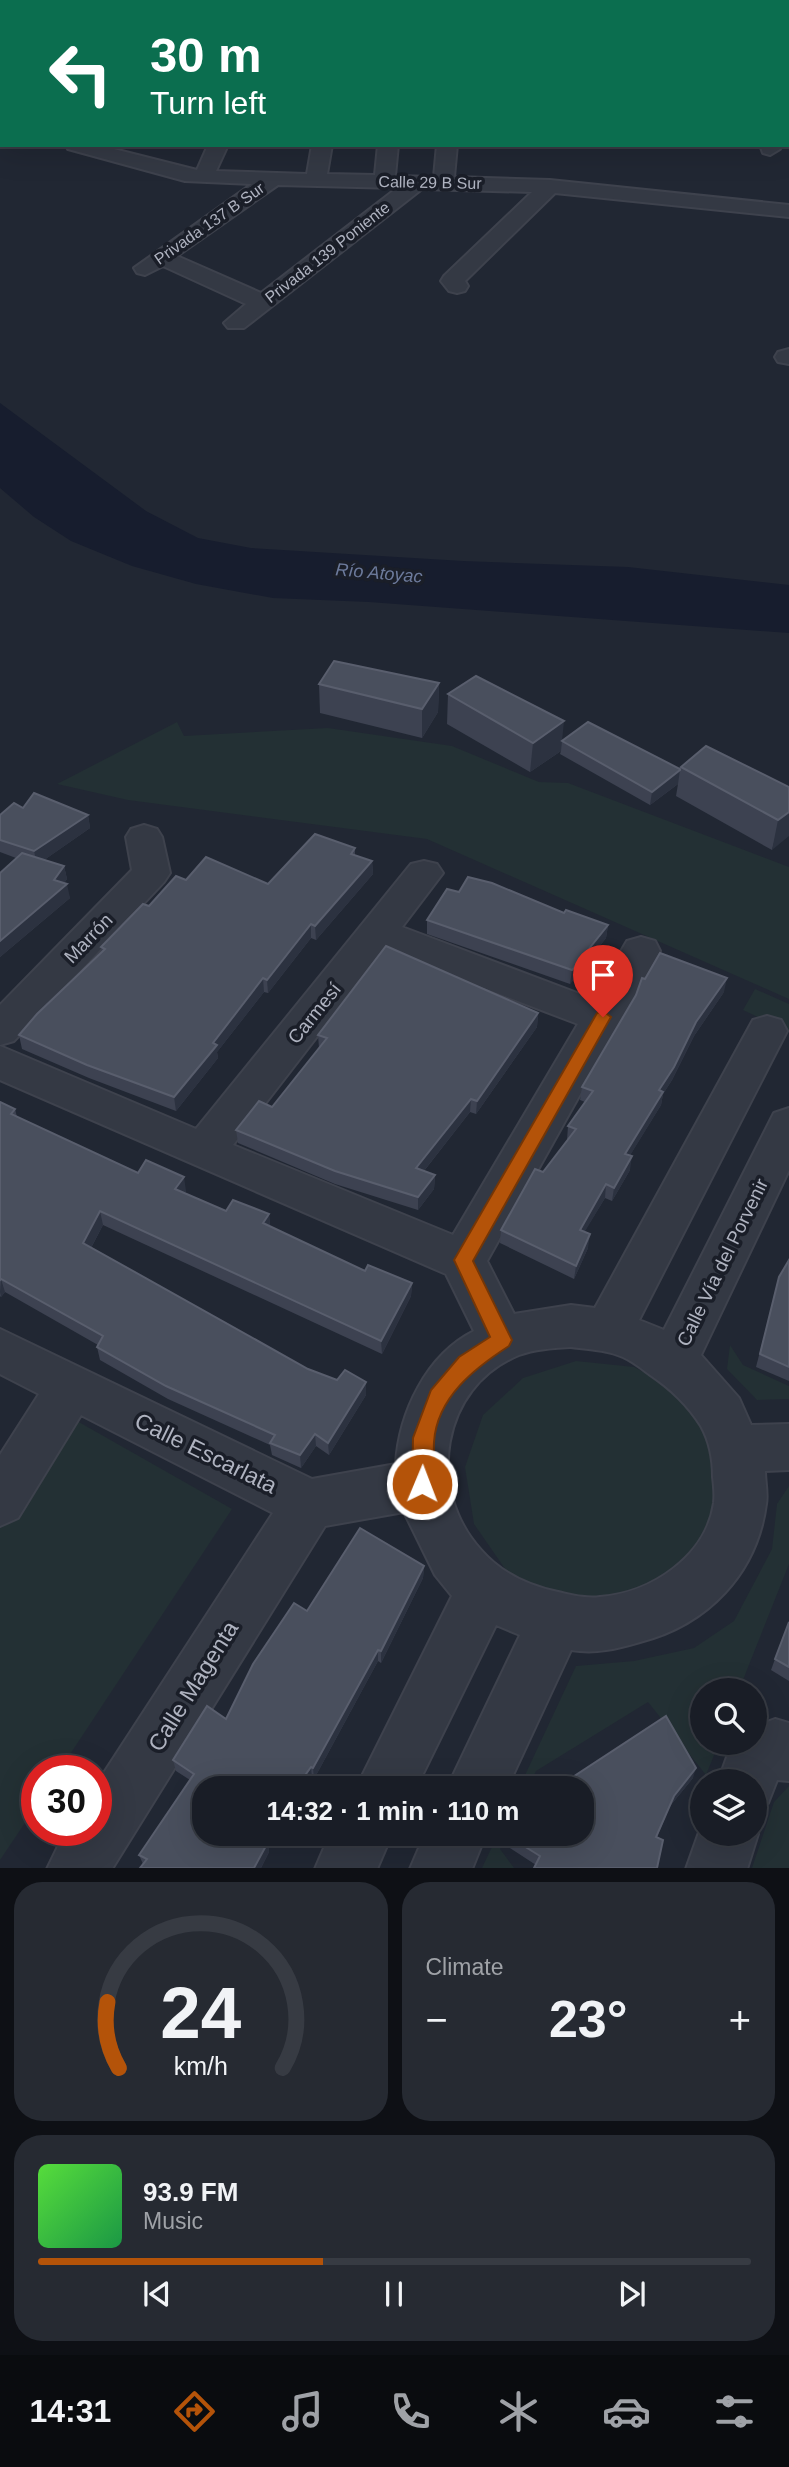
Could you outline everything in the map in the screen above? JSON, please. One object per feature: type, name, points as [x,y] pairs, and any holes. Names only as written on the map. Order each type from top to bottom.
[{"type":"street","name":"Calle 29 B Sur","points":[[92,147],[118,150],[204,177],[550,186],[789,211]]},
{"type":"street","points":[[204,177],[217,147]]},
{"type":"street","points":[[316,180],[322,147]]},
{"type":"street","points":[[385,181],[388,147]]},
{"type":"street","points":[[443,182],[447,147]]},
{"type":"street","name":"Privada 137 B Sur","points":[[262,302],[153,262],[273,178]]},
{"type":"street","name":"Privada 139 Poniente","points":[[236,323],[418,182]]},
{"type":"street","points":[[457,286],[452,281],[550,186]]},
{"type":"street","name":"Marrón","points":[[0,1030],[151,873],[144,837]]},
{"type":"street","name":"Carmesí","points":[[203,1151],[379,933],[424,873]]},
{"type":"street","points":[[379,933],[603,1017]]},
{"type":"street","points":[[463,1260],[641,951]]},
{"type":"street","points":[[608,1331],[767,1031]]},
{"type":"street","points":[[0,1062],[463,1260],[502,1340]]},
{"type":"street","name":"Calle Vía del Porvenir","points":[[673,1361],[789,1125]]},
{"type":"street","points":[[571,1326],[608,1331],[642,1342],[673,1361],[701,1386],[722,1416],[737,1449],[742,1491],[735,1531],[716,1568],[684,1598],[645,1618],[598,1625],[528,1612],[485,1588],[462,1570],[433,1520],[422,1484],[423,1438],[438,1397],[466,1363],[502,1340],[536,1329],[571,1326]]},
{"type":"street","name":"Calle Escarlata","points":[[0,1350],[309,1504]]},
{"type":"street","points":[[0,1501],[71,1387]]},
{"type":"street","points":[[737,1449],[789,1447]]},
{"type":"street","points":[[309,1504],[422,1484]]},
{"type":"street","name":"Calle Magenta","points":[[77,1868],[309,1504]]},
{"type":"street","points":[[391,1776],[485,1588]]},
{"type":"street","points":[[483,1776],[557,1619]]},
{"type":"street","points":[[751,1769],[754,1761],[775,1748],[789,1752]]},
{"type":"street","points":[[345,1868],[356,1846]]},
{"type":"street","points":[[440,1868],[450,1846]]},
{"type":"street","points":[[716,1868],[724,1846]]},
{"type":"shaded area","points":[[177,722],[184,736],[328,728],[452,746],[539,782],[568,783],[789,867],[789,999],[427,839],[128,800],[57,784]]},
{"type":"shaded area","points":[[755,989],[789,1004],[789,1032],[743,1010]]},
{"type":"shaded area","points":[[730,1345],[743,1365],[789,1386],[789,1399],[757,1400],[727,1369]]},
{"type":"shaded area","points":[[576,1361],[634,1367],[687,1395],[742,1497],[691,1597],[567,1610],[510,1576],[474,1524],[465,1467],[483,1415],[523,1378]]},
{"type":"shaded area","points":[[70,1417],[232,1509],[70,1755],[21,1755],[21,1829],[0,1860],[0,1517]]},
{"type":"shaded area","points":[[789,1486],[789,1564],[744,1678],[690,1678],[690,1755],[648,1702],[536,1771],[534,1776],[525,1776],[576,1666],[634,1661],[694,1648],[734,1621],[772,1549],[777,1504]]},
{"type":"shaded area","points":[[690,1755],[714,1755],[708,1769],[701,1769]]},
{"type":"shaded area","points":[[789,1786],[789,1868],[752,1868],[759,1846],[767,1846],[767,1823],[774,1802]]},
{"type":"shaded area","points":[[492,1846],[501,1846],[500,1849],[514,1868],[482,1868]]},
{"type":"water","name":"Río Atoyac","points":[[0,403],[146,511],[198,538],[251,548],[463,561],[628,567],[789,585],[789,633],[369,602],[273,598],[196,584],[132,566],[71,541],[34,517],[0,488]]},
{"type":"building","points":[[334,661],[439,683],[422,709],[319,684]]},
{"type":"building","points":[[476,676],[564,721],[533,743],[448,694]]},
{"type":"building","points":[[588,722],[680,770],[652,792],[562,741]]},
{"type":"building","points":[[706,746],[789,787],[789,812],[778,820],[681,767]]},
{"type":"building","points":[[34,793],[88,815],[34,851],[0,840],[0,815],[14,803],[23,808]]},
{"type":"building","points":[[315,834],[355,848],[351,854],[372,861],[315,926],[311,924],[267,980],[263,978],[213,1043],[217,1045],[174,1097],[87,1065],[19,1035],[37,1014],[105,949],[101,947],[143,904],[149,906],[176,876],[186,880],[206,857],[268,884]]},
{"type":"building","points":[[22,853],[64,866],[54,880],[67,884],[0,941],[0,873]]},
{"type":"building","points":[[468,877],[492,883],[564,913],[566,910],[608,925],[572,970],[427,920],[447,889],[459,892]]},
{"type":"building","points":[[386,946],[538,1013],[477,1101],[471,1099],[416,1168],[435,1175],[418,1197],[335,1171],[236,1130],[259,1101],[272,1107],[327,1038],[318,1035]]},
{"type":"building","points":[[660,953],[727,978],[696,1022],[674,1067],[659,1090],[663,1092],[625,1154],[632,1156],[614,1188],[606,1184],[580,1230],[590,1234],[576,1266],[501,1230],[535,1169],[543,1172],[576,1129],[568,1126],[593,1091],[582,1087],[636,995],[642,978],[645,979]]},
{"type":"building","points":[[0,1102],[15,1109],[11,1114],[138,1173],[146,1160],[184,1177],[175,1189],[226,1211],[233,1200],[269,1214],[263,1223],[365,1271],[368,1265],[412,1283],[381,1341],[100,1211],[83,1243],[308,1369],[337,1380],[345,1370],[366,1382],[328,1443],[315,1434],[300,1455],[270,1443],[275,1435],[166,1386],[97,1347],[103,1336],[0,1280]]},
{"type":"building","points":[[789,1260],[789,1367],[760,1354],[779,1277]]},
{"type":"building","points":[[360,1528],[424,1566],[381,1651],[378,1650],[313,1768],[311,1767],[305,1776],[193,1776],[194,1774],[173,1760],[207,1706],[226,1719],[253,1664],[294,1603],[307,1611]]},
{"type":"building","points":[[789,1622],[789,1667],[775,1659]]},
{"type":"building","points":[[666,1716],[696,1768],[690,1769],[690,1776],[674,1796],[656,1837],[663,1840],[657,1868],[534,1868],[540,1856],[524,1846],[594,1846],[594,1776],[574,1776]]},
{"type":"building","points":[[192,1777],[192,1846],[266,1846],[254,1868],[140,1868],[147,1859],[139,1855]]},
{"type":"route","points":[[422,1484],[423,1438],[438,1397],[466,1363],[502,1340],[463,1260],[603,1017]]}]
